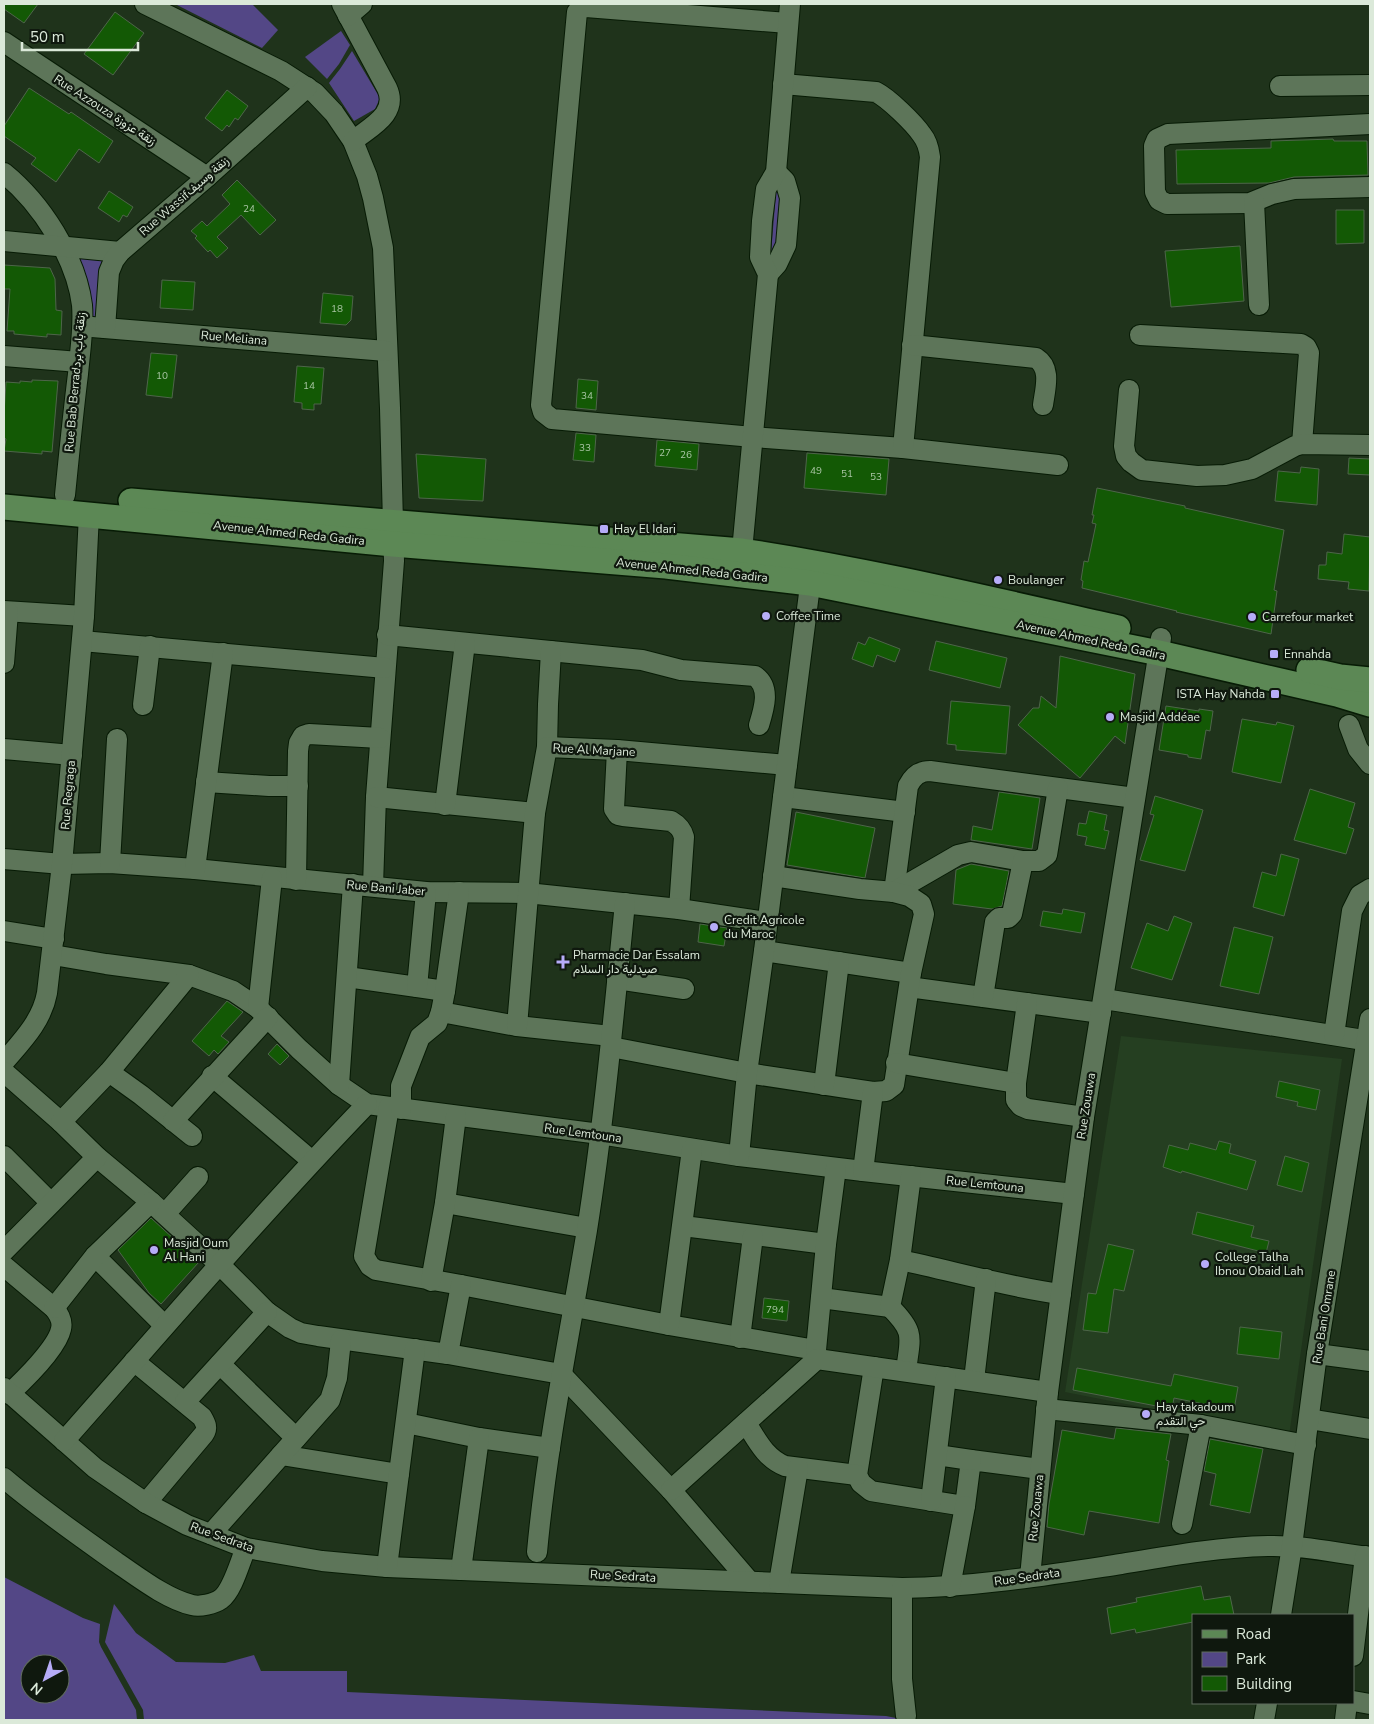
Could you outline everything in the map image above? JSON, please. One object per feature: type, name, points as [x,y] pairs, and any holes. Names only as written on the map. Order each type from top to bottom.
[{"type":"main road","name":"Avenue Ahmed Reda Gadira","points":[[4,491],[65,496],[393,533],[666,566],[812,572]]},
{"type":"main road","name":"Avenue Ahmed Reda Gadira","points":[[4,507],[393,533],[742,552],[812,572],[1160,646],[1340,677],[1370,680]]},
{"type":"main road","name":"Avenue Ahmed Reda Gadira","points":[[1160,646],[1370,704]]},
{"type":"street","points":[[145,4],[281,71],[307,87],[334,113],[353,141],[367,176],[383,248],[394,561],[376,797],[373,886]]},
{"type":"street","points":[[742,552],[753,437],[768,274],[781,258],[786,245],[790,198],[786,181],[776,172],[789,13],[583,5],[576,16],[541,405],[543,412],[552,419],[753,437],[903,448],[1058,465]]},
{"type":"street","points":[[351,8],[390,98],[385,116],[353,141]]},
{"type":"street","name":"Rue Azzouza زنقة عزوزة","points":[[4,42],[207,177]]},
{"type":"street","points":[[783,84],[876,92],[883,96],[926,140],[930,157],[903,448]]},
{"type":"street","points":[[1280,86],[1370,85]]},
{"type":"street","name":"Rue Wassifزنقة وسيف","points":[[105,328],[109,272],[120,252],[307,87]]},
{"type":"street","points":[[1370,124],[1168,134],[1160,136],[1154,146],[1154,192],[1159,200],[1172,205],[1254,202],[1272,194],[1294,189],[1370,187]]},
{"type":"street","name":"Rue Bab Berradزنقة باب برد","points":[[4,173],[30,200],[63,246],[79,288],[83,326],[65,496]]},
{"type":"street","points":[[1254,202],[1259,305]]},
{"type":"street","points":[[4,241],[120,252]]},
{"type":"street","name":"Rue Meliana","points":[[83,326],[386,351]]},
{"type":"street","points":[[1140,335],[1301,344],[1306,347],[1309,353],[1302,444]]},
{"type":"street","points":[[912,345],[1036,358],[1042,362],[1046,371],[1043,406]]},
{"type":"street","points":[[4,356],[79,362]]},
{"type":"street","points":[[1129,390],[1124,446],[1126,456],[1142,470],[1197,476],[1225,475],[1252,468],[1302,444],[1370,445]]},
{"type":"street","name":"Rue Regraga","points":[[4,1062],[33,1026],[45,1007],[62,864],[72,756],[84,616],[89,514]]},
{"type":"street","points":[[739,1156],[747,1073],[812,572]]},
{"type":"street","points":[[4,663],[6,611],[84,616]]},
{"type":"street","points":[[387,635],[650,661],[681,670],[754,676],[760,679],[765,690],[764,707],[759,725]]},
{"type":"street","points":[[82,641],[223,652],[385,668]]},
{"type":"street","points":[[445,804],[465,643]]},
{"type":"street","points":[[143,705],[150,646]]},
{"type":"street","name":"Rue Zouawa","points":[[1030,1577],[1047,1401],[1084,1117],[1160,646]]},
{"type":"street","points":[[547,747],[551,651]]},
{"type":"street","points":[[195,870],[223,652]]},
{"type":"street","points":[[1349,725],[1358,749],[1370,764]]},
{"type":"street","points":[[296,880],[299,742],[303,736],[309,734],[380,738]]},
{"type":"street","points":[[110,863],[117,739]]},
{"type":"street","name":"Rue Al Marjane","points":[[517,1026],[535,813],[547,747],[617,750],[786,765]]},
{"type":"street","points":[[4,749],[72,756]]},
{"type":"street","points":[[617,750],[614,809],[616,812],[622,816],[671,821],[683,832],[678,909]]},
{"type":"street","points":[[894,892],[908,786],[915,775],[924,771],[1135,798]]},
{"type":"street","points":[[206,782],[298,786]]},
{"type":"street","points":[[894,892],[958,855],[971,852],[1023,861],[1039,861],[1047,855],[1058,788]]},
{"type":"street","points":[[376,797],[535,813]]},
{"type":"street","points":[[783,797],[905,812]]},
{"type":"street","name":"Rue Bani Jaber","points":[[4,859],[62,864],[110,863],[426,892],[527,893],[678,909],[767,922]]},
{"type":"street","points":[[983,997],[995,922],[999,918],[1008,918],[1012,914],[1023,861]]},
{"type":"street","points":[[440,1012],[611,1042],[747,1073],[873,1092],[891,1089],[894,1085],[896,1063],[924,909],[916,900],[894,892],[773,876]]},
{"type":"street","points":[[173,1121],[263,1012],[272,878]]},
{"type":"street","points":[[339,1085],[353,884]]},
{"type":"street","points":[[1334,1035],[1352,911],[1360,895],[1370,889]]},
{"type":"street","points":[[417,987],[426,892]]},
{"type":"street","points":[[459,892],[446,991],[437,1023],[420,1037],[395,1108],[364,1256],[370,1266],[376,1270],[740,1338],[874,1367],[974,1380],[1047,1401],[1201,1425],[1306,1445]]},
{"type":"street","points":[[537,1552],[561,1374],[587,1228],[600,1134],[625,903]]},
{"type":"street","name":"Rue Lemtouna","points":[[4,931],[106,964],[189,975],[233,991],[263,1012],[299,1049],[339,1085],[367,1104],[600,1134],[739,1156],[1074,1194]]},
{"type":"street","points":[[764,951],[839,962],[911,978]]},
{"type":"street","points":[[824,1085],[839,962]]},
{"type":"street","points":[[61,1122],[109,1072],[189,975]]},
{"type":"street","points":[[347,977],[446,991]]},
{"type":"street","points":[[911,978],[916,988],[1027,1003],[1102,1006],[1334,1035],[1368,1041]]},
{"type":"street","points":[[617,979],[684,989]]},
{"type":"street","points":[[1027,1003],[1016,1082],[1016,1100],[1021,1106],[1028,1109],[1084,1117]]},
{"type":"street","name":"Rue Bani Omrane","points":[[1281,1614],[1306,1445],[1317,1354],[1362,1124],[1370,1019]]},
{"type":"street","points":[[896,1063],[1016,1082]]},
{"type":"street","points":[[4,1072],[61,1122],[97,1157],[158,1208],[220,1265],[267,1312],[290,1328],[301,1333],[340,1340],[416,1349],[561,1374],[671,1490],[750,1582]]},
{"type":"street","points":[[109,1072],[192,1136]]},
{"type":"street","points":[[212,1076],[312,1161]]},
{"type":"street","points":[[862,1171],[873,1092]]},
{"type":"street","points":[[64,1440],[164,1325],[312,1161],[367,1104]]},
{"type":"street","points":[[431,1281],[456,1116]]},
{"type":"street","points":[[669,1325],[692,1149]]},
{"type":"street","points":[[4,1251],[97,1157]]},
{"type":"street","points":[[7,1166],[51,1203]]},
{"type":"street","points":[[671,1490],[746,1423],[817,1354],[826,1244],[836,1168]]},
{"type":"street","points":[[890,1308],[900,1260],[911,1176]]},
{"type":"street","points":[[54,1308],[95,1256],[198,1177]]},
{"type":"street","points":[[444,1203],[587,1228]]},
{"type":"street","points":[[683,1226],[826,1244]]},
{"type":"street","points":[[740,1338],[753,1236]]},
{"type":"street","points":[[95,1256],[164,1325]]},
{"type":"street","points":[[900,1260],[1025,1289],[1061,1294]]},
{"type":"street","points":[[4,1266],[54,1308],[60,1316],[62,1328],[59,1335],[28,1375],[6,1391]]},
{"type":"street","points":[[974,1380],[986,1279]]},
{"type":"street","points":[[448,1354],[461,1285]]},
{"type":"street","points":[[821,1298],[890,1308],[903,1320],[910,1335],[906,1371]]},
{"type":"street","points":[[185,1402],[267,1312]]},
{"type":"street","points":[[210,1534],[330,1400],[337,1378],[340,1340]]},
{"type":"street","points":[[387,1567],[416,1349]]},
{"type":"street","points":[[1317,1354],[1370,1361]]},
{"type":"street","points":[[134,1361],[202,1417],[206,1426],[206,1430],[146,1503]]},
{"type":"street","points":[[220,1364],[296,1438]]},
{"type":"street","points":[[874,1367],[857,1475],[861,1483],[871,1492],[965,1506]]},
{"type":"street","points":[[931,1501],[946,1376]]},
{"type":"street","name":"Rue Sedrata","points":[[6,1391],[95,1468],[146,1503],[187,1525],[246,1548],[322,1561],[387,1567],[902,1588],[950,1587],[1175,1555],[1246,1547],[1292,1546],[1368,1557]]},
{"type":"street","points":[[1309,1419],[1370,1429]]},
{"type":"street","points":[[406,1423],[479,1438],[550,1448]]},
{"type":"street","points":[[746,1423],[770,1458],[785,1466],[857,1475]]},
{"type":"street","points":[[1182,1524],[1201,1425]]},
{"type":"street","points":[[461,1570],[479,1438]]},
{"type":"street","points":[[282,1455],[399,1474]]},
{"type":"street","points":[[937,1455],[1040,1469]]},
{"type":"street","points":[[950,1587],[965,1506],[971,1460]]},
{"type":"street","points":[[779,1583],[798,1468]]},
{"type":"street","points":[[4,1478],[68,1528],[142,1580],[176,1599],[193,1605],[209,1604],[222,1598],[230,1588],[246,1548]]},
{"type":"street","points":[[1354,1649],[1368,1557]]},
{"type":"street","points":[[902,1588],[902,1680],[906,1716]]},
{"type":"street","points":[[1354,1701],[1370,1704]]},
{"type":"street","points":[[1264,1720],[1267,1704]]},
{"type":"street","points":[[1345,1720],[1347,1704]]},
{"type":"shaded area","points":[[1121,1036],[1342,1059],[1289,1436],[1065,1392]]},
{"type":"green space","points":[[175,4],[252,4],[278,30],[262,48]]},
{"type":"green space","points":[[341,31],[350,45],[339,64],[327,79],[305,57]]},
{"type":"green space","points":[[352,51],[380,98],[375,109],[354,121],[329,83]]},
{"type":"green space","points":[[776,192],[779,192],[782,198],[778,252],[771,253]]},
{"type":"green space","points":[[78,255],[103,258],[99,318],[86,317]]},
{"type":"green space","points":[[4,1577],[83,1618],[100,1624],[99,1642],[136,1710],[137,1720],[4,1720]]},
{"type":"green space","points":[[114,1604],[136,1633],[176,1662],[225,1663],[254,1655],[261,1671],[347,1671],[347,1692],[886,1716],[906,1720],[144,1720],[143,1710],[105,1642]]},
{"type":"building","points":[[4,4],[38,4],[24,23],[4,9]]},
{"type":"building","points":[[115,12],[144,33],[113,75],[84,54]]},
{"type":"building","points":[[29,88],[69,114],[71,112],[113,141],[99,163],[79,149],[56,182],[31,164],[36,158],[4,136],[4,126]]},
{"type":"building","points":[[227,90],[248,106],[238,120],[235,118],[229,127],[227,125],[222,131],[205,118]]},
{"type":"building","points":[[1333,139],[1334,141],[1367,141],[1368,175],[1294,177],[1269,183],[1177,184],[1176,150],[1271,148],[1271,141]]},
{"type":"building","points":[[237,180],[276,220],[260,235],[241,215],[217,237],[228,248],[217,258],[210,250],[208,252],[195,238],[197,236],[191,231],[202,221],[207,226],[230,204],[222,195]]},
{"type":"building","points":[[109,191],[133,207],[127,217],[123,215],[119,222],[98,208]]},
{"type":"building","points":[[1336,210],[1364,210],[1364,243],[1336,244]]},
{"type":"building","points":[[1240,246],[1244,301],[1171,307],[1165,251]]},
{"type":"building","points":[[4,265],[50,268],[55,279],[56,310],[62,311],[61,335],[47,334],[47,337],[14,334],[14,331],[7,331],[10,289],[4,289]]},
{"type":"building","points":[[162,280],[195,282],[193,310],[160,308]]},
{"type":"building","points":[[323,293],[353,296],[351,320],[346,325],[320,323]]},
{"type":"building","points":[[151,353],[177,355],[172,398],[146,395]]},
{"type":"building","points":[[297,366],[324,368],[321,404],[314,404],[314,410],[302,409],[302,403],[294,402]]},
{"type":"building","points":[[578,379],[598,381],[596,410],[576,408]]},
{"type":"building","points":[[32,380],[58,381],[52,452],[42,451],[42,454],[4,451],[6,439],[4,438],[4,414],[6,382],[20,383],[20,381],[32,382]]},
{"type":"building","points":[[576,433],[596,435],[594,462],[573,460]]},
{"type":"building","points":[[657,440],[699,444],[697,470],[655,466]]},
{"type":"building","points":[[807,453],[889,459],[886,495],[804,488]]},
{"type":"building","points":[[416,454],[486,459],[483,501],[419,498]]},
{"type":"building","points":[[1349,458],[1370,459],[1370,475],[1348,474]]},
{"type":"building","points":[[1301,467],[1319,469],[1317,505],[1275,501],[1278,471],[1300,473]]},
{"type":"building","points":[[1097,488],[1185,506],[1185,508],[1284,530],[1274,590],[1277,591],[1271,634],[1082,588],[1083,581],[1081,580],[1084,561],[1088,562],[1096,524],[1092,523],[1094,515],[1092,515]]},
{"type":"building","points":[[1344,534],[1370,537],[1369,591],[1348,589],[1349,582],[1318,579],[1319,565],[1326,565],[1327,552],[1342,554]]},
{"type":"building","points":[[869,637],[900,649],[895,662],[877,655],[873,667],[852,659],[858,642],[865,645]]},
{"type":"building","points":[[936,641],[1007,658],[1000,688],[929,670]]},
{"type":"building","points":[[1060,656],[1135,674],[1125,744],[1115,736],[1080,778],[1018,725],[1033,708],[1039,708],[1041,696],[1056,708]]},
{"type":"building","points":[[951,701],[1010,706],[1006,754],[956,750],[956,745],[947,744]]},
{"type":"building","points":[[1166,706],[1213,711],[1210,731],[1206,730],[1201,759],[1159,750]]},
{"type":"building","points":[[1242,719],[1276,725],[1277,722],[1294,726],[1281,783],[1232,772]]},
{"type":"building","points":[[1310,789],[1355,803],[1348,827],[1354,829],[1346,854],[1294,840]]},
{"type":"building","points":[[999,792],[1040,798],[1032,849],[971,840],[973,826],[992,830]]},
{"type":"building","points":[[1155,796],[1203,810],[1185,871],[1140,860],[1154,815],[1150,814]]},
{"type":"building","points":[[1089,811],[1107,815],[1104,830],[1109,831],[1105,849],[1085,845],[1087,837],[1077,835],[1079,823],[1086,824]]},
{"type":"building","points":[[796,812],[875,828],[865,878],[787,865]]},
{"type":"building","points":[[1281,854],[1299,859],[1284,916],[1253,907],[1262,872],[1276,876]]},
{"type":"building","points":[[971,864],[1009,871],[1002,906],[992,909],[953,904],[956,870]]},
{"type":"building","points":[[1063,909],[1085,913],[1081,933],[1040,926],[1043,911],[1062,914]]},
{"type":"building","points":[[1174,916],[1192,923],[1172,980],[1131,968],[1147,923],[1168,931]]},
{"type":"building","points":[[700,924],[727,928],[724,946],[698,942]]},
{"type":"building","points":[[1234,927],[1273,937],[1259,994],[1220,986]]},
{"type":"building","points":[[227,1001],[243,1012],[221,1036],[229,1042],[218,1054],[214,1050],[209,1056],[192,1041]]},
{"type":"building","points":[[277,1044],[289,1056],[280,1065],[268,1054]]},
{"type":"building","points":[[1279,1081],[1320,1090],[1316,1110],[1297,1106],[1298,1102],[1276,1097]]},
{"type":"building","points":[[1219,1141],[1231,1144],[1229,1153],[1256,1161],[1247,1190],[1163,1167],[1169,1145],[1188,1150],[1190,1143],[1216,1150]]},
{"type":"building","points":[[1285,1156],[1309,1163],[1302,1192],[1277,1185]]},
{"type":"building","points":[[1197,1212],[1254,1226],[1251,1237],[1269,1241],[1266,1253],[1192,1234]]},
{"type":"building","name":"Masjid Oum Al Hani","points":[[151,1218],[199,1262],[161,1304],[149,1293],[118,1250]]},
{"type":"building","points":[[1108,1244],[1134,1250],[1124,1291],[1114,1289],[1108,1333],[1083,1330],[1088,1293],[1096,1294]]},
{"type":"building","points":[[764,1298],[789,1301],[787,1321],[762,1318]]},
{"type":"building","points":[[1240,1327],[1282,1332],[1279,1359],[1237,1354]]},
{"type":"building","points":[[1077,1368],[1171,1386],[1174,1374],[1238,1387],[1234,1410],[1174,1398],[1172,1409],[1073,1390]]},
{"type":"building","points":[[1116,1428],[1171,1434],[1166,1460],[1169,1461],[1159,1523],[1089,1511],[1084,1535],[1047,1527],[1049,1504],[1062,1430],[1114,1439]]},
{"type":"building","points":[[1210,1439],[1263,1449],[1250,1513],[1210,1505],[1216,1474],[1204,1471]]},
{"type":"building","points":[[1201,1586],[1204,1600],[1230,1596],[1234,1614],[1192,1614],[1192,1622],[1136,1633],[1135,1629],[1111,1634],[1107,1608],[1137,1602],[1136,1598]]},
{"type":"place","name":"Hay El Idari","points":[[604,529]]},
{"type":"place","name":"Boulanger","points":[[998,580]]},
{"type":"place","name":"Coffee Time","points":[[766,616]]},
{"type":"place","name":"Carrefour market","points":[[1252,617]]},
{"type":"place","name":"Ennahda","points":[[1274,654]]},
{"type":"place","name":"ISTA Hay Nahda","points":[[1275,694]]},
{"type":"place","name":"Masjid Addéae","points":[[1110,717]]},
{"type":"place","name":"Credit Agricole du Maroc","points":[[714,927]]},
{"type":"place","name":"Pharmacie Dar Essalam صيدلية دار السلام","points":[[563,962]]},
{"type":"place","name":"Masjid Oum Al Hani","points":[[154,1250]]},
{"type":"place","name":"College Talha Ibnou Obaid Lah","points":[[1205,1264]]},
{"type":"place","name":"Hay takadoum حي التقدم","points":[[1146,1414]]}]
